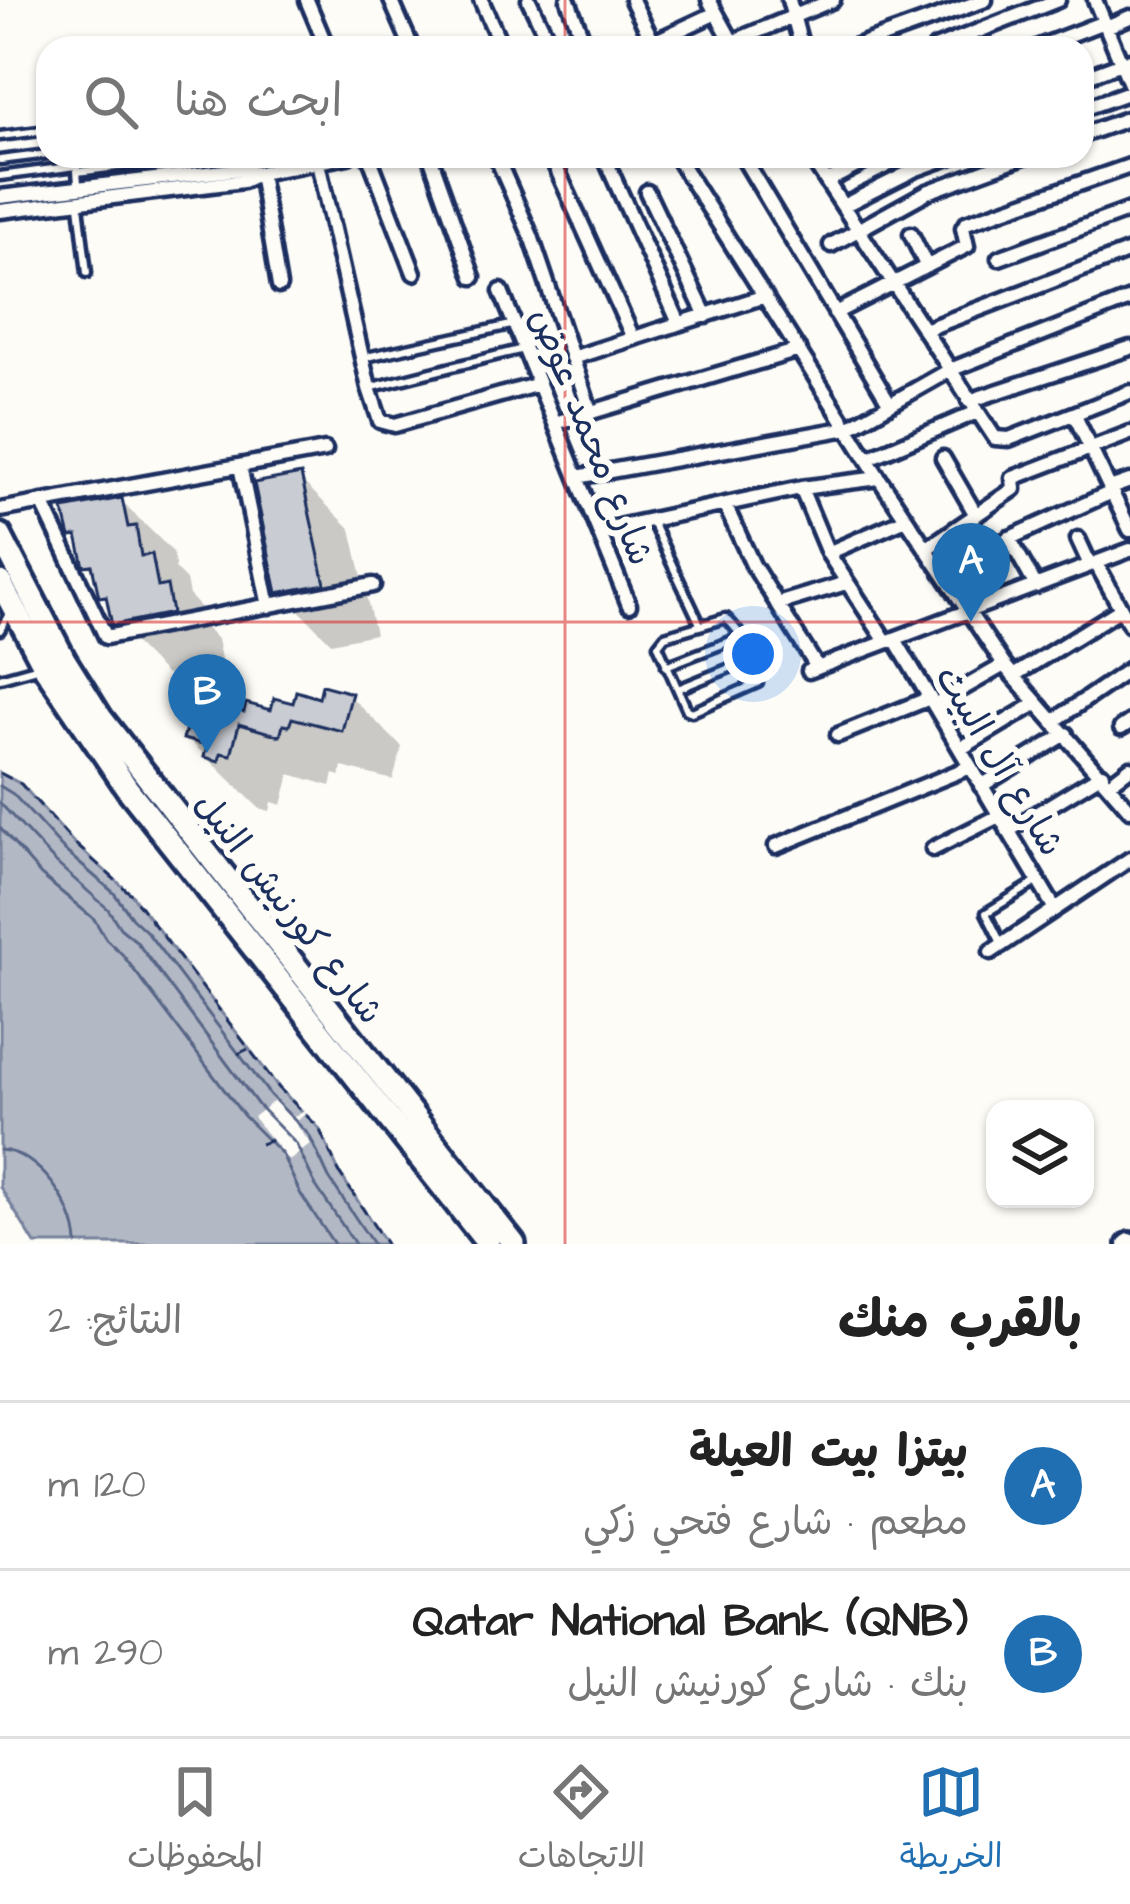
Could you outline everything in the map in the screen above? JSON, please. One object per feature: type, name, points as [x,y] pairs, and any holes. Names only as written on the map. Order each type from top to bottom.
[{"type":"highway","name":"شارع كورنيش النيل","points":[[0,535],[64,658],[129,756],[514,1244]]},
{"type":"highway","name":"شارع كورنيش النيل","points":[[0,582],[46,669],[127,788],[488,1244]]},
{"type":"street","points":[[308,0],[322,36]]},
{"type":"street","points":[[391,0],[407,36]]},
{"type":"street","points":[[481,0],[497,36]]},
{"type":"street","points":[[529,0],[546,36]]},
{"type":"street","points":[[568,0],[582,36]]},
{"type":"street","points":[[632,0],[644,36]]},
{"type":"street","points":[[790,0],[799,36]]},
{"type":"street","points":[[752,36],[833,0]]},
{"type":"street","points":[[884,36],[985,0]]},
{"type":"street","points":[[966,36],[1058,0]]},
{"type":"street","points":[[1094,104],[1130,88],[1126,62],[1105,24],[1099,1]]},
{"type":"street","points":[[666,36],[711,3],[729,36]]},
{"type":"street","points":[[1070,36],[1130,17]]},
{"type":"street","points":[[1094,74],[1126,62]]},
{"type":"street","points":[[1094,131],[1130,118]]},
{"type":"street","points":[[836,313],[968,244],[966,223],[1130,166]]},
{"type":"street","points":[[0,211],[241,169],[260,173],[292,168]]},
{"type":"street","points":[[319,168],[369,388],[377,415],[387,425],[539,384]]},
{"type":"street","points":[[374,168],[414,273]]},
{"type":"street","points":[[434,168],[472,277]]},
{"type":"street","name":"شارع محمد عوض","points":[[501,168],[531,236],[591,412]]},
{"type":"street","points":[[556,168],[634,338]]},
{"type":"street","points":[[609,168],[680,323]]},
{"type":"street","points":[[684,168],[879,478],[1009,671],[1130,810]]},
{"type":"street","points":[[750,168],[890,404]]},
{"type":"street","points":[[819,168],[991,433],[1002,440],[1130,392]]},
{"type":"street","points":[[828,181],[853,168]]},
{"type":"street","points":[[844,205],[926,168]]},
{"type":"street","points":[[831,245],[927,192],[992,168]]},
{"type":"street","points":[[260,173],[279,286]]},
{"type":"street","points":[[647,192],[706,316]]},
{"type":"street","points":[[0,197],[78,195]]},
{"type":"street","points":[[999,258],[1130,210]]},
{"type":"street","points":[[911,234],[926,265]]},
{"type":"street","points":[[924,330],[1130,251]]},
{"type":"street","name":"شارع محمد عوض","points":[[501,291],[629,604]]},
{"type":"street","points":[[572,358],[765,296]]},
{"type":"street","points":[[577,477],[848,428],[950,370],[1130,299]]},
{"type":"street","points":[[867,459],[973,406],[1130,348]]},
{"type":"street","points":[[555,423],[799,350]]},
{"type":"street","points":[[1074,414],[1130,530]]},
{"type":"street","points":[[926,549],[1014,489],[1013,478],[1130,433]]},
{"type":"street","points":[[0,510],[325,450]]},
{"type":"street","points":[[943,458],[976,515]]},
{"type":"street","points":[[240,466],[269,606]]},
{"type":"street","points":[[599,531],[801,488],[879,478]]},
{"type":"street","points":[[1036,586],[1004,540],[1130,481]]},
{"type":"street","name":"شارع آل البيت","points":[[801,488],[828,554],[932,702],[1055,909]]},
{"type":"street","points":[[42,502],[106,637],[373,585]]},
{"type":"street","points":[[725,505],[753,565],[813,669],[1130,550]]},
{"type":"street","points":[[828,554],[906,519]]},
{"type":"street","points":[[1078,539],[1130,626]]},
{"type":"street","points":[[777,604],[846,583]]},
{"type":"street","points":[[838,735],[1009,671],[1121,609]]},
{"type":"street","points":[[1054,721],[1130,669]]},
{"type":"street","points":[[959,748],[1037,703]]},
{"type":"street","points":[[981,786],[1066,734]]},
{"type":"street","points":[[776,846],[970,767]]},
{"type":"street","points":[[1008,831],[1130,768]]},
{"type":"street","points":[[934,849],[999,816]]},
{"type":"street","points":[[996,948],[1130,860]]},
{"type":"lane","points":[[0,136],[36,132]]},
{"type":"lane","points":[[0,160],[36,156]]},
{"type":"lane","points":[[0,176],[87,168]]},
{"type":"lane","points":[[77,169],[87,273]]},
{"type":"lane","points":[[362,358],[515,324]]},
{"type":"lane","points":[[369,388],[525,348]]},
{"type":"lane","points":[[651,520],[700,624]]},
{"type":"lane","points":[[0,629],[11,604]]},
{"type":"lane","points":[[726,618],[741,638],[760,677],[758,683],[687,710],[658,645],[660,639],[726,618]]},
{"type":"lane","points":[[666,666],[741,638]]},
{"type":"lane","points":[[677,689],[752,659]]},
{"type":"lane","points":[[0,678],[26,669],[46,669]]},
{"type":"lane","points":[[996,948],[986,914],[1038,881]]},
{"type":"path","points":[[0,773],[21,784],[72,842],[131,893],[141,911],[158,925],[279,1088],[319,1128],[339,1172],[386,1244]]},
{"type":"path","points":[[220,1025],[229,1020]]},
{"type":"path","points":[[229,1038],[238,1032]]},
{"type":"path","points":[[238,1054],[250,1048]]},
{"type":"path","points":[[260,1144],[272,1140]]},
{"type":"water","points":[[0,773],[21,784],[72,841],[131,894],[279,1088],[319,1128],[339,1172],[386,1244],[35,1244],[0,1187]]},
{"type":"pier","points":[[275,1100],[291,1119],[306,1113],[295,1123],[311,1144],[289,1161],[253,1117]]},
{"type":"building","points":[[301,474],[325,584],[277,593],[254,483]]},
{"type":"building","points":[[122,498],[128,527],[136,526],[141,556],[152,554],[158,587],[167,585],[172,613],[112,625],[106,596],[99,597],[92,565],[84,566],[77,536],[70,537],[63,509]]},
{"type":"building","points":[[322,685],[352,693],[342,731],[292,718],[289,726],[283,725],[280,736],[239,724],[231,755],[221,753],[219,761],[204,757],[207,745],[183,739],[192,708],[213,713],[215,705],[244,712],[246,703],[271,710],[274,698],[293,703],[296,691],[319,698]]},
{"type":"place","name":"بيتزا بيت العيلة","points":[[971,622]]},
{"type":"place","name":"Qatar National Bank (QNB)","points":[[207,753]]}]
